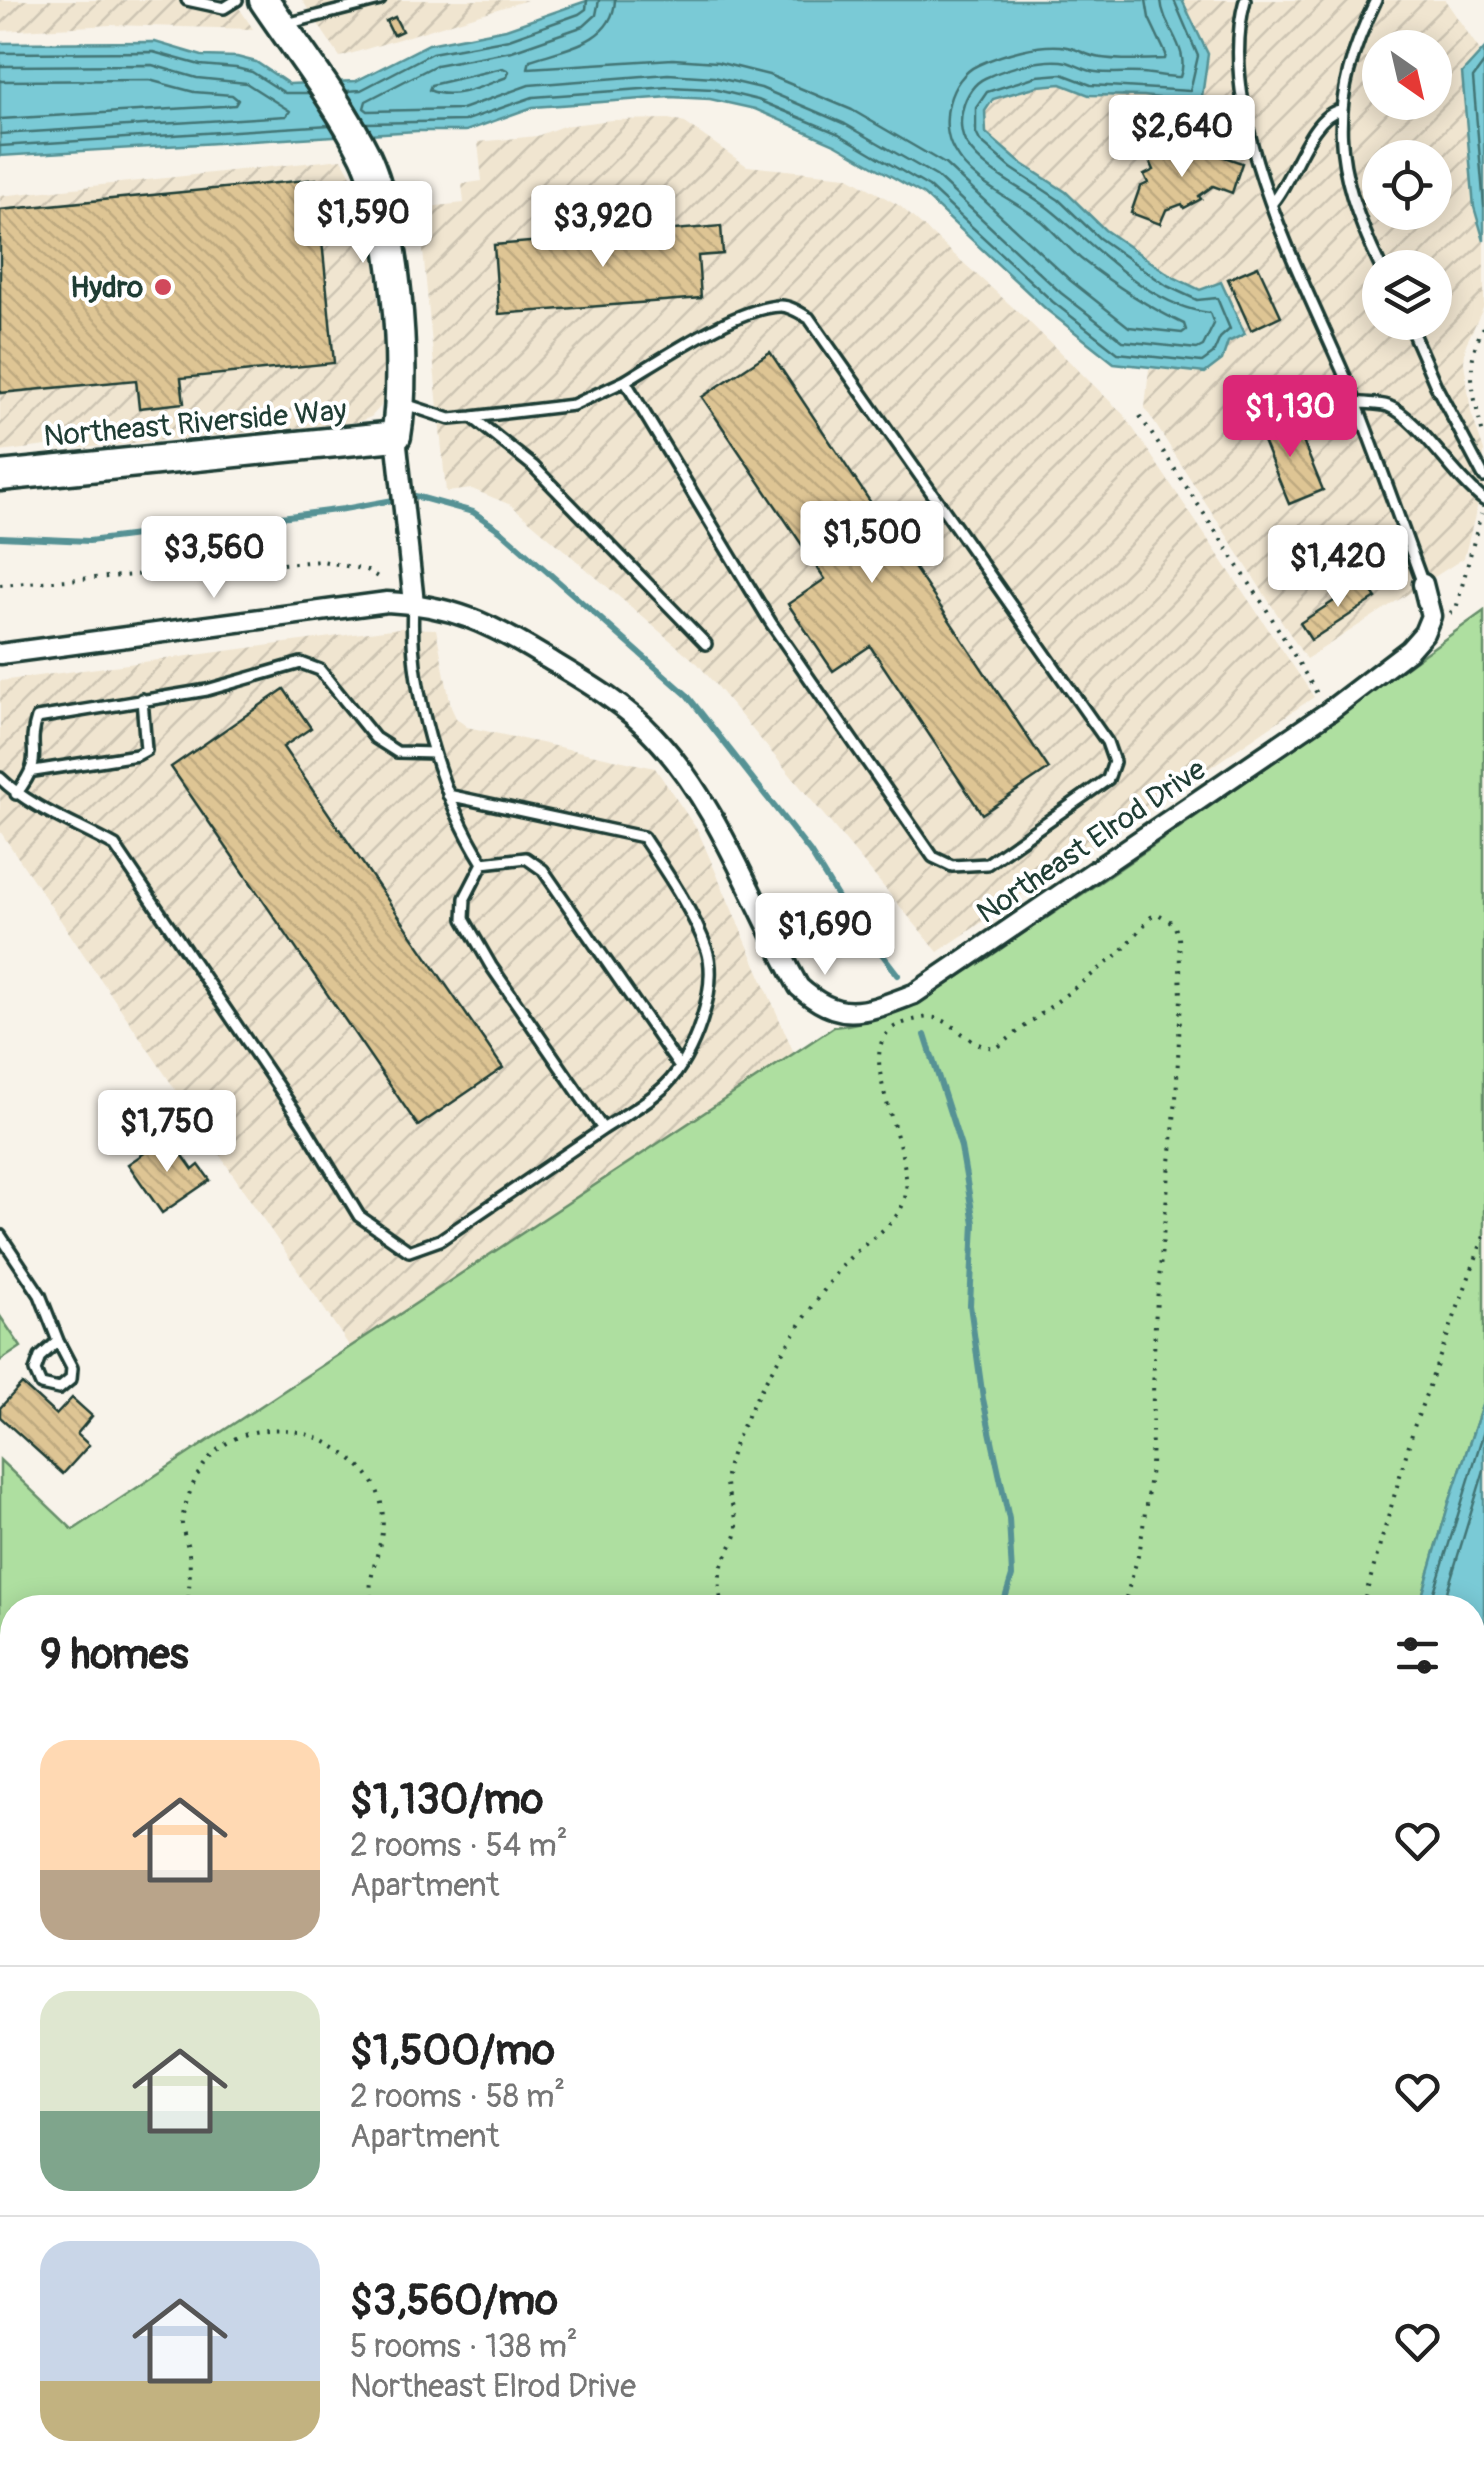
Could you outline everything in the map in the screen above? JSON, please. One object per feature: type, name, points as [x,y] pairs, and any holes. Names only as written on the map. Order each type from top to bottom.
[{"type":"street","points":[[264,0],[357,140],[378,189],[389,241],[402,403],[397,449],[414,603]]},
{"type":"street","name":"Northeast Riverside Way","points":[[0,476],[397,449]]},
{"type":"street","name":"Northeast Elrod Drive","points":[[0,654],[387,602],[444,607],[496,628],[608,698],[654,735],[700,796],[799,986],[826,1007],[856,1013],[914,994],[1328,712],[1424,633],[1432,616],[1423,584]]},
{"type":"lane","points":[[187,0],[224,8],[237,0]]},
{"type":"lane","points":[[283,28],[356,3],[380,0]]},
{"type":"lane","points":[[1246,0],[1238,28],[1244,102],[1271,204],[1356,402],[1423,584]]},
{"type":"lane","points":[[1373,250],[1356,214],[1344,168],[1340,110],[1353,60],[1376,0]]},
{"type":"lane","points":[[1271,204],[1280,195],[1315,130],[1328,114],[1340,110]]},
{"type":"lane","points":[[402,403],[450,419],[573,406],[626,381],[682,346],[758,310],[785,305],[809,318],[1108,742],[1114,762],[1108,779],[987,864],[952,866],[933,857],[771,622],[626,381]]},
{"type":"lane","points":[[1416,340],[1484,476]]},
{"type":"lane","points":[[1356,402],[1388,406],[1408,420],[1482,496]]},
{"type":"lane","points":[[472,417],[532,466],[706,644]]},
{"type":"lane","points":[[414,603],[411,638],[434,753],[460,826],[483,863]]},
{"type":"lane","points":[[16,794],[34,771],[33,731],[37,718],[207,690],[301,663],[320,670],[375,738],[397,752],[434,753]]},
{"type":"lane","points":[[34,771],[137,756],[146,750],[142,700]]},
{"type":"lane","points":[[0,778],[16,794],[115,846],[304,1124],[359,1216],[409,1251],[440,1240],[666,1085],[690,1050],[710,978],[707,951],[671,878],[642,836],[448,795]]},
{"type":"lane","points":[[483,863],[526,858],[543,870],[680,1066]]},
{"type":"lane","points":[[483,863],[464,898],[464,919],[491,966],[603,1130]]},
{"type":"lane","points":[[0,1235],[40,1296],[72,1368],[71,1379],[59,1389],[42,1386],[35,1371],[40,1357],[58,1341]]},
{"type":"path","points":[[1484,328],[1476,339],[1470,361],[1484,439]]},
{"type":"path","points":[[1140,416],[1265,606],[1328,712]]},
{"type":"path","points":[[1456,609],[1484,510]]},
{"type":"path","points":[[0,585],[322,560],[366,570],[381,580]]},
{"type":"path","points":[[721,1595],[720,1570],[738,1528],[725,1481],[731,1450],[778,1363],[846,1262],[887,1226],[906,1195],[902,1143],[879,1076],[879,1044],[891,1030],[927,1016],[945,1018],[974,1045],[998,1048],[1120,953],[1158,914],[1173,923],[1179,936],[1181,998],[1176,1099],[1155,1322],[1151,1468],[1140,1549],[1127,1595]]},
{"type":"path","points":[[1366,1595],[1414,1427],[1484,1236]]},
{"type":"path","points":[[187,1595],[189,1554],[182,1522],[195,1480],[208,1460],[232,1439],[259,1429],[287,1428],[322,1438],[359,1464],[376,1488],[385,1524],[369,1583],[371,1595]]},
{"type":"shaded area","points":[[0,0],[234,0],[253,29],[111,25],[0,31]]},
{"type":"shaded area","points":[[302,0],[527,0],[340,57]]},
{"type":"shaded area","points":[[1182,0],[1445,0],[1481,52],[1462,73],[1474,207],[1484,241],[1484,306],[1466,344],[1464,362],[1471,412],[1484,451],[1484,498],[1478,504],[1464,558],[1306,659],[1145,408],[1149,369],[1205,372],[1222,360],[1228,343],[1222,282],[1200,290],[1173,277],[1105,230],[1066,192],[1018,161],[986,133],[985,111],[993,99],[1038,86],[1061,84],[1089,95],[1144,96],[1201,104],[1208,54]]},
{"type":"shaded area","points":[[669,119],[685,123],[747,166],[847,176],[900,206],[1025,318],[1124,415],[1314,697],[938,952],[698,664],[511,505],[472,489],[446,492],[419,208],[464,203],[462,184],[482,181],[478,142],[537,136],[563,126],[612,120]]},
{"type":"shaded area","name":"Hydro","points":[[342,159],[365,200],[373,239],[387,392],[371,417],[357,422],[71,449],[69,443],[0,452],[0,196]]},
{"type":"shaded area","points":[[399,628],[436,629],[451,707],[467,727],[655,768],[698,831],[794,1053],[350,1347],[0,831],[0,681]]},
{"type":"green space","points":[[1484,611],[1484,1400],[1422,1595],[0,1595],[0,1460],[73,1530],[834,1027],[892,1012],[946,985],[1213,804]]},
{"type":"green space","points":[[0,1316],[21,1347],[0,1361]]},
{"type":"water","points":[[589,0],[1182,0],[1208,54],[1201,104],[1144,96],[1089,95],[1061,84],[1038,86],[993,99],[985,111],[986,133],[1018,161],[1066,192],[1105,230],[1173,277],[1200,290],[1221,282],[1245,334],[1228,342],[1222,360],[1205,373],[1114,363],[1047,310],[924,195],[835,144],[755,109],[710,99],[670,97],[533,107],[466,131],[0,156],[0,43],[155,42],[202,56],[256,62],[289,84],[356,81],[429,44],[506,29]]},
{"type":"water","points":[[1484,49],[1484,241],[1474,207],[1462,73]]},
{"type":"water","points":[[1484,1400],[1484,1595],[1422,1595]]},
{"type":"building","points":[[395,17],[402,31],[393,35],[386,21]]},
{"type":"building","points":[[1183,143],[1189,153],[1198,148],[1203,156],[1210,152],[1242,163],[1232,193],[1213,186],[1199,196],[1201,199],[1184,208],[1182,204],[1166,210],[1160,224],[1131,213],[1140,187],[1148,183],[1144,175],[1154,170],[1149,159]]},
{"type":"building","name":"Hydro","points":[[316,179],[334,363],[181,378],[184,403],[139,408],[136,380],[0,393],[0,210]]},
{"type":"building","points":[[721,226],[723,254],[698,256],[701,298],[499,314],[494,245]]},
{"type":"building","points":[[1258,266],[1281,316],[1251,330],[1228,279]]},
{"type":"building","points":[[770,352],[1049,769],[982,814],[870,646],[833,671],[788,604],[825,579],[702,397]]},
{"type":"building","points":[[1292,415],[1323,490],[1289,504],[1258,429]]},
{"type":"building","points":[[1349,528],[1360,546],[1294,584],[1283,566]]},
{"type":"building","points":[[1365,581],[1376,598],[1311,640],[1300,623]]},
{"type":"building","points":[[284,689],[311,728],[283,747],[503,1068],[418,1126],[171,767]]},
{"type":"building","points":[[173,1141],[193,1170],[199,1165],[210,1180],[162,1213],[128,1164],[161,1142],[164,1146]]},
{"type":"building","points":[[22,1384],[56,1415],[72,1398],[92,1416],[77,1434],[89,1445],[63,1474],[0,1417],[0,1408]]},
{"type":"waterway","points":[[0,537],[89,541],[344,509],[415,496],[473,512],[501,531],[687,695],[810,852],[859,932],[898,975]]},
{"type":"waterway","points":[[925,1035],[961,1147],[974,1223],[970,1305],[983,1399],[1009,1519],[1012,1576],[1006,1595]]},
{"type":"place","name":"Hydro","points":[[163,287]]}]
